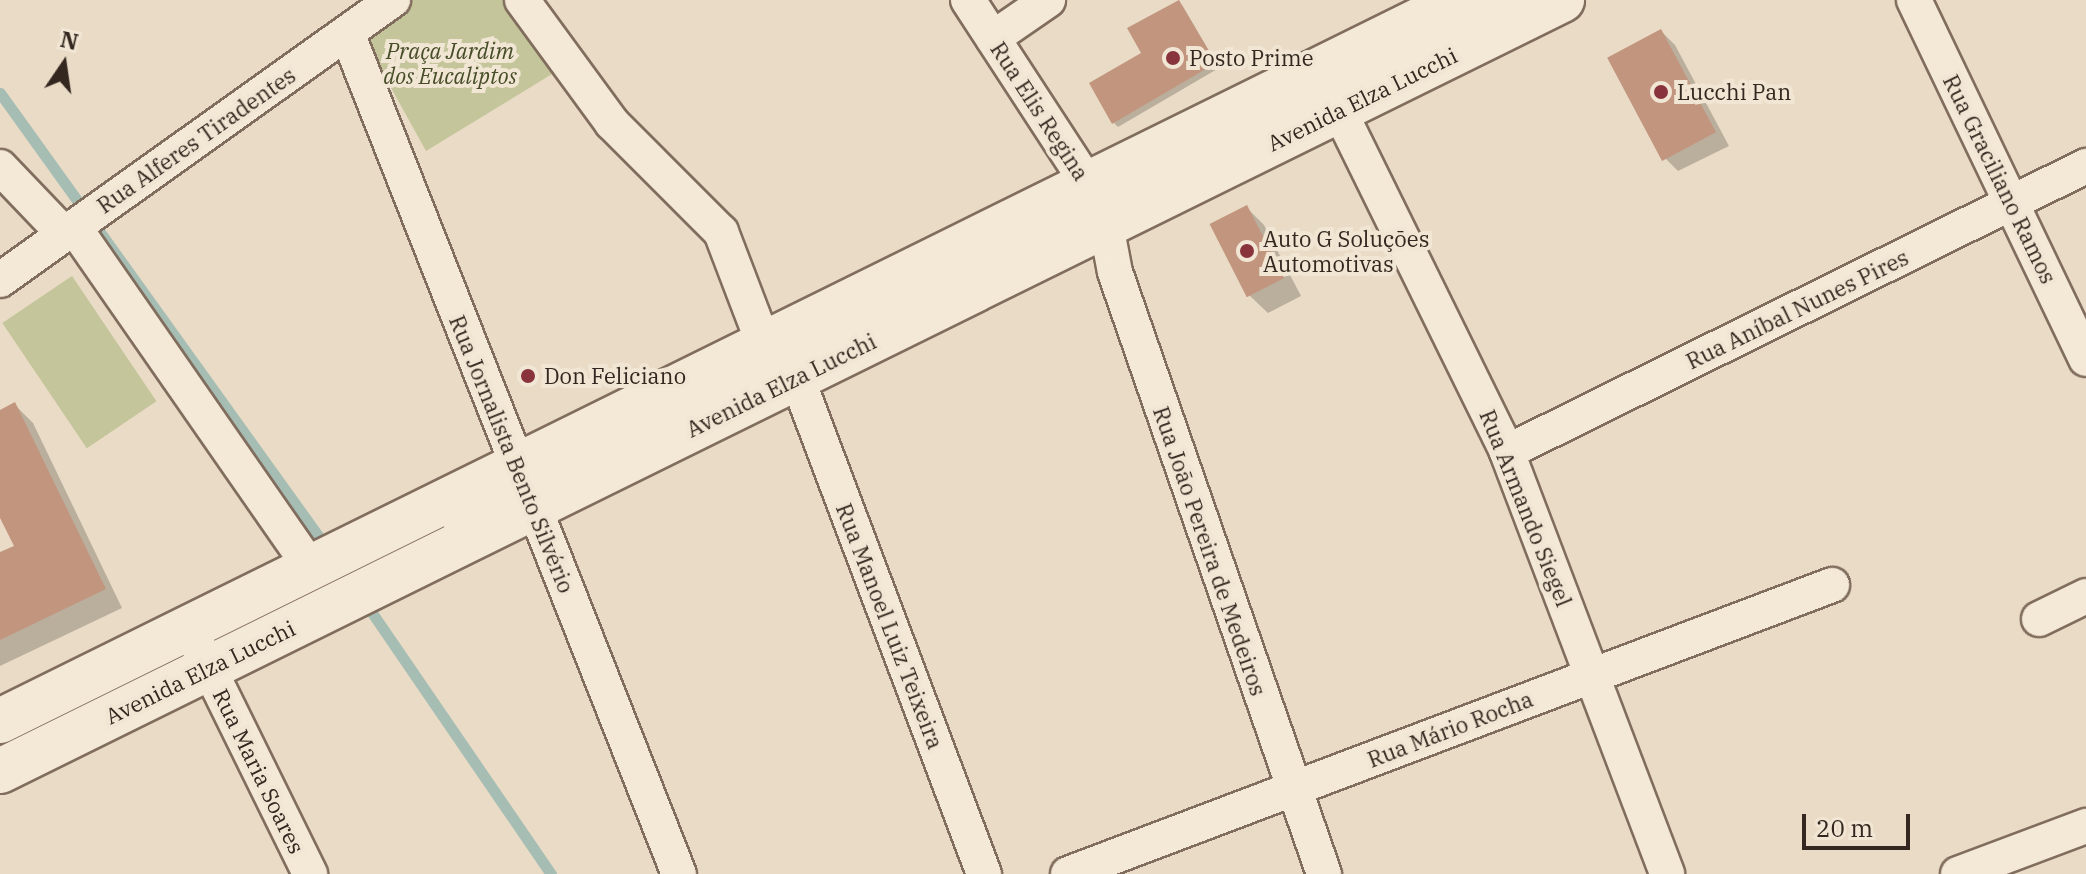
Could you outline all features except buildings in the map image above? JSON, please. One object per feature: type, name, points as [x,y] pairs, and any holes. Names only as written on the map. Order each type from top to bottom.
[{"type":"main road","name":"Avenida Elza Lucchi","points":[[0,771],[200,650],[323,581],[372,563],[525,487],[797,378],[1097,204],[1460,0]]},
{"type":"main road","name":"Avenida Elza Lucchi","points":[[525,487],[763,342],[1097,204],[1339,110],[1562,0]]},
{"type":"main road","name":"Avenida Elza Lucchi","points":[[0,721],[200,650]]},
{"type":"street","name":"Rua Alferes Tiradentes","points":[[0,280],[393,0]]},
{"type":"street","points":[[522,0],[590,96],[721,232],[763,342]]},
{"type":"street","name":"Rua Elis Regina","points":[[968,0],[1097,204]]},
{"type":"street","points":[[993,38],[1048,0]]},
{"type":"street","points":[[525,487],[1510,0]]},
{"type":"street","name":"Rua Graciliano Ramos","points":[[1914,0],[2086,359]]},
{"type":"street","name":"Rua Jornalista Bento Silvério","points":[[347,33],[679,874]]},
{"type":"street","name":"Rua Armando Siegel","points":[[1339,110],[1507,452],[1667,874]]},
{"type":"street","name":"Rua Aníbal Nunes Pires","points":[[1507,452],[2086,166]]},
{"type":"street","points":[[0,167],[71,229],[323,581]]},
{"type":"street","name":"Rua João Pereira de Medeiros","points":[[1097,204],[1115,272],[1324,874]]},
{"type":"street","name":"Rua Manoel Luiz Teixeira","points":[[797,378],[984,874]]},
{"type":"street","name":"Rua Mário Rocha","points":[[1068,874],[1832,585]]},
{"type":"street","points":[[2039,619],[2086,596]]},
{"type":"street","points":[[0,747],[200,650]]},
{"type":"street","name":"Rua Maria Soares","points":[[200,650],[310,874]]},
{"type":"street","points":[[1958,874],[2086,826]]},
{"type":"green space","name":"Praça Jardim dos Eucaliptos","points":[[405,0],[503,0],[552,74],[426,151],[358,28]]},
{"type":"green space","points":[[72,276],[156,401],[87,448],[2,323]]},
{"type":"waterway","points":[[0,93],[329,551]]},
{"type":"waterway","points":[[364,601],[551,874]]},
{"type":"place","name":"Posto Prime","points":[[1173,58]]},
{"type":"place","name":"Lucchi Pan","points":[[1661,92]]},
{"type":"place","name":"Auto G Soluções Automotivas","points":[[1247,251]]},
{"type":"place","name":"Don Feliciano","points":[[528,376]]}]
